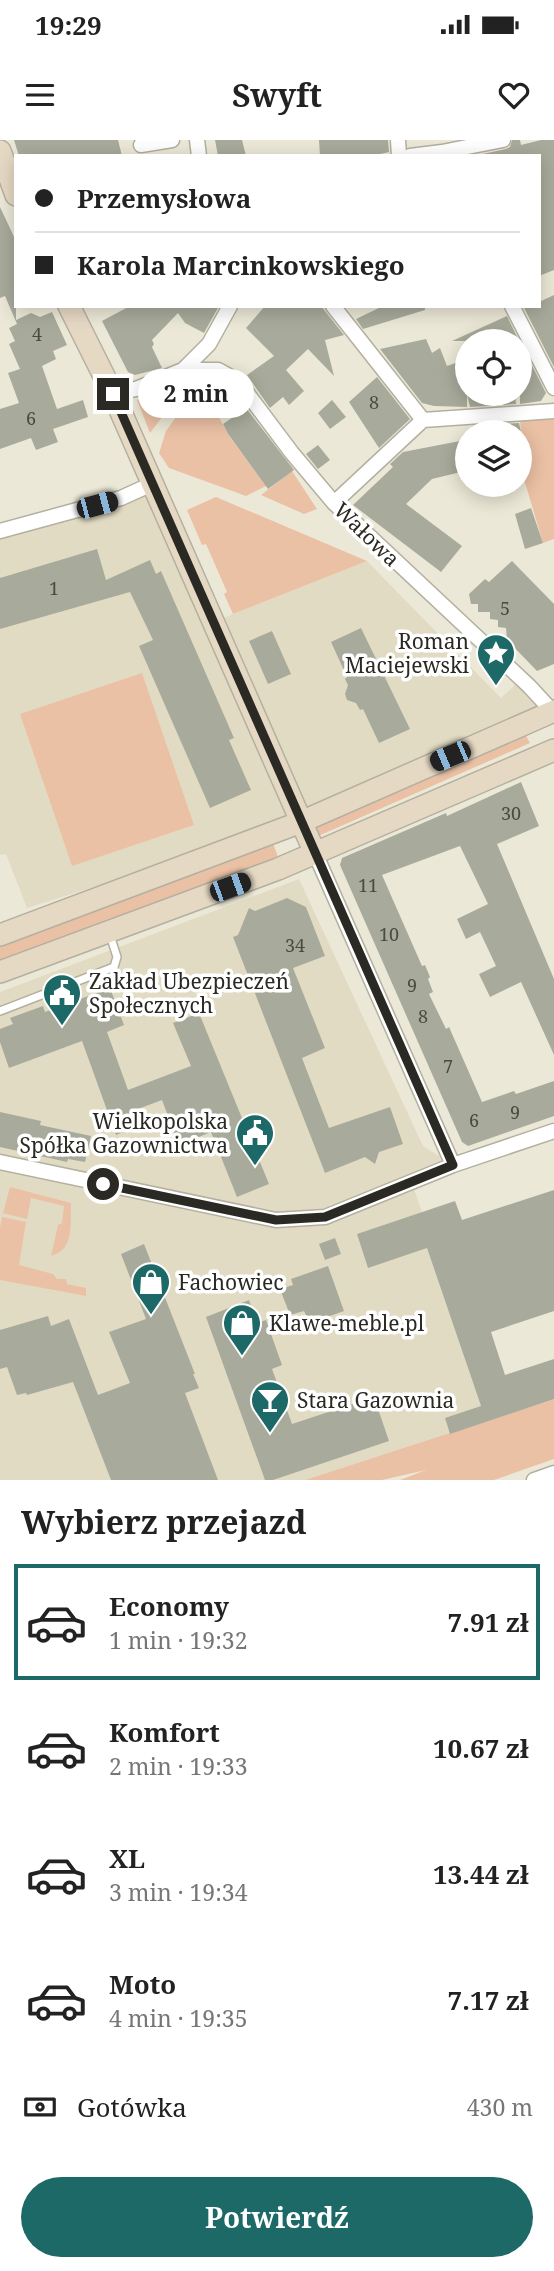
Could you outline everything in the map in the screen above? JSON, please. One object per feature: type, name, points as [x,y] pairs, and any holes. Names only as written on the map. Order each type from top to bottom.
[{"type":"street","points":[[141,147],[172,140]]},
{"type":"street","points":[[443,154],[503,140]]},
{"type":"street","points":[[0,151],[14,190]]},
{"type":"street","points":[[72,308],[113,394],[453,1165]]},
{"type":"street","name":"Wałowa","points":[[183,370],[209,344],[229,308]]},
{"type":"street","points":[[335,308],[423,420]]},
{"type":"street","points":[[513,308],[554,388]]},
{"type":"street","name":"Wałowa","points":[[113,394],[136,389],[183,370],[218,370],[238,382],[334,503],[554,711]]},
{"type":"street","points":[[334,503],[423,420],[554,411]]},
{"type":"street","points":[[0,531],[121,498],[152,484]]},
{"type":"street","points":[[0,935],[301,822],[554,711]]},
{"type":"street","points":[[519,727],[533,758]]},
{"type":"street","points":[[0,972],[315,853],[554,750]]},
{"type":"street","points":[[0,1162],[276,1220],[325,1217],[453,1165],[554,1131]]},
{"type":"street","points":[[534,1480],[554,1474]]},
{"type":"lane","points":[[0,1012],[116,965],[117,957],[110,932]]},
{"type":"shaded area","points":[[202,381],[208,385],[214,408],[229,436],[266,486],[246,496],[169,468],[159,453],[166,431]]},
{"type":"shaded area","points":[[185,387],[150,433],[137,400]]},
{"type":"shaded area","points":[[554,411],[554,539],[543,543],[529,497],[532,497],[532,420],[520,420],[519,412]]},
{"type":"shaded area","points":[[292,471],[317,509],[304,514],[261,495]]},
{"type":"shaded area","points":[[152,484],[213,622],[367,561],[501,698],[518,682],[553,712],[301,822],[27,908],[6,854],[0,855],[0,530]]},
{"type":"shaded area","points":[[216,497],[367,561],[233,614],[224,594],[227,592],[206,544],[202,545],[187,510]]},
{"type":"shaded area","points":[[142,673],[194,825],[72,866],[20,714]]},
{"type":"shaded area","points":[[515,716],[530,743],[316,837],[305,810]]},
{"type":"shaded area","points":[[273,843],[279,860],[0,963],[0,944]]},
{"type":"shaded area","points":[[299,879],[423,1146],[453,1165],[412,1183],[422,1212],[416,1215],[486,1421],[305,1480],[0,1480],[0,992]]},
{"type":"shaded area","points":[[10,1187],[71,1203],[70,1235],[59,1253],[51,1256],[58,1225],[62,1223],[64,1206],[31,1198],[27,1219],[3,1213]]},
{"type":"shaded area","points":[[2,1217],[26,1222],[19,1265],[53,1274],[57,1279],[66,1279],[67,1284],[86,1288],[86,1296],[0,1280]]},
{"type":"shaded area","points":[[554,1399],[554,1459],[494,1480],[400,1480],[426,1470],[382,1480],[305,1480]]},
{"type":"building","points":[[14,140],[118,140],[122,154],[18,154]]},
{"type":"building","points":[[215,140],[242,140],[246,154],[218,154]]},
{"type":"building","points":[[319,140],[388,140],[389,152],[380,154],[320,154]]},
{"type":"building","points":[[512,140],[520,140],[521,145],[554,140],[554,270],[541,275],[541,154],[482,154],[510,147]]},
{"type":"building","points":[[0,207],[14,237],[16,320],[31,313],[40,317],[52,312],[67,345],[53,351],[56,359],[42,366],[57,409],[83,400],[88,417],[53,429],[58,442],[36,450],[31,438],[0,449],[0,409],[19,403],[8,373],[20,369],[9,344],[15,341],[9,328],[17,324],[5,296],[0,298]]},
{"type":"building","points":[[554,295],[554,367],[524,308],[541,308],[541,301]]},
{"type":"building","points":[[126,308],[218,308],[204,333],[185,323],[178,313],[152,340],[152,347],[162,368],[135,375],[128,372],[102,321]]},
{"type":"building","points":[[263,308],[323,308],[344,335],[325,340],[334,376],[308,349],[286,370],[304,391],[289,405],[283,397],[270,408],[247,375],[274,356],[246,328]]},
{"type":"building","points":[[379,308],[425,308],[363,329],[356,319]]},
{"type":"building","points":[[507,316],[513,329],[478,329]]},
{"type":"building","points":[[426,339],[432,353],[440,348],[447,366],[455,363],[455,406],[467,407],[434,406],[422,403],[380,349]]},
{"type":"building","points":[[532,366],[546,393],[541,401],[532,402]]},
{"type":"building","points":[[377,377],[410,419],[379,448],[349,402]]},
{"type":"building","points":[[332,400],[346,417],[330,429],[318,413]]},
{"type":"building","points":[[246,408],[294,470],[268,489],[223,424]]},
{"type":"building","points":[[455,442],[455,473],[432,479],[406,504],[462,546],[441,572],[353,505],[393,467],[390,464],[403,452]]},
{"type":"building","points":[[318,445],[330,460],[318,469],[306,454]]},
{"type":"building","points":[[531,508],[543,543],[525,549],[515,514]]},
{"type":"building","points":[[97,549],[106,580],[150,560],[156,574],[161,571],[234,738],[229,740],[251,790],[210,808],[139,646],[153,640],[130,592],[0,629],[0,578]]},
{"type":"building","points":[[512,561],[554,604],[554,664],[537,671],[507,640],[506,628],[498,627],[498,620],[490,619],[490,612],[478,612],[478,604],[471,604],[469,594],[485,579],[489,582]]},
{"type":"building","points":[[361,628],[410,729],[379,743],[363,709],[360,710],[356,703],[347,700],[347,677],[331,642]]},
{"type":"building","points":[[272,631],[291,674],[268,684],[249,641]]},
{"type":"building","points":[[521,782],[539,826],[497,844],[554,979],[554,1055],[521,982],[490,997],[479,974],[496,966],[480,932],[466,939],[457,919],[488,904],[460,846],[382,875],[422,966],[425,965],[430,977],[428,979],[433,992],[429,994],[446,1029],[449,1027],[482,1102],[554,1081],[554,1116],[468,1146],[462,1142],[340,865],[342,858],[446,813],[447,816]]},
{"type":"building","points":[[287,898],[306,907],[325,956],[293,968],[325,1048],[302,1058],[329,1128],[390,1107],[403,1144],[379,1152],[375,1164],[365,1157],[325,1173],[233,937],[238,935],[249,908],[255,911]]},
{"type":"building","points":[[110,988],[124,1025],[107,1032],[128,1090],[191,1066],[173,1023],[199,1013],[269,1184],[237,1197],[211,1132],[179,1145],[162,1100],[130,1112],[136,1127],[116,1135],[82,1041],[9,1068],[0,1042],[0,1029],[13,1024],[10,1018],[43,1006],[45,1012]]},
{"type":"building","points":[[0,1112],[41,1121],[40,1125],[91,1136],[85,1162],[68,1159],[67,1162],[0,1147]]},
{"type":"building","points":[[554,1190],[554,1311],[491,1332],[505,1375],[554,1359],[554,1399],[450,1434],[445,1418],[481,1406],[427,1248],[368,1268],[357,1234],[455,1201],[462,1220]]},
{"type":"building","points":[[335,1238],[341,1254],[325,1260],[319,1244]]},
{"type":"building","points":[[144,1244],[195,1374],[199,1388],[185,1393],[218,1480],[111,1480],[73,1382],[27,1395],[17,1395],[7,1367],[0,1369],[0,1330],[48,1316],[51,1326],[69,1319],[98,1395],[130,1383],[109,1332],[146,1319],[121,1254]]},
{"type":"building","points":[[328,1266],[344,1311],[310,1323],[304,1311],[290,1315],[280,1289],[293,1285],[291,1279]]},
{"type":"building","points":[[249,1300],[257,1323],[266,1320],[282,1365],[272,1369],[292,1424],[374,1397],[389,1441],[273,1480],[265,1480],[206,1317]]},
{"type":"place","name":"Roman Maciejewski","points":[[496,687]]},
{"type":"place","name":"Zakład Ubezpieczeń Społecznych","points":[[62,1027]]},
{"type":"place","name":"Wielkopolska Spółka Gazownictwa","points":[[255,1167]]},
{"type":"place","name":"Fachowiec","points":[[151,1316]]},
{"type":"place","name":"Klawe-meble.pl","points":[[242,1357]]},
{"type":"place","name":"Stara Gazownia","points":[[270,1434]]},
{"type":"route","points":[[103,1184],[276,1220],[325,1217],[453,1165],[113,394]]}]
